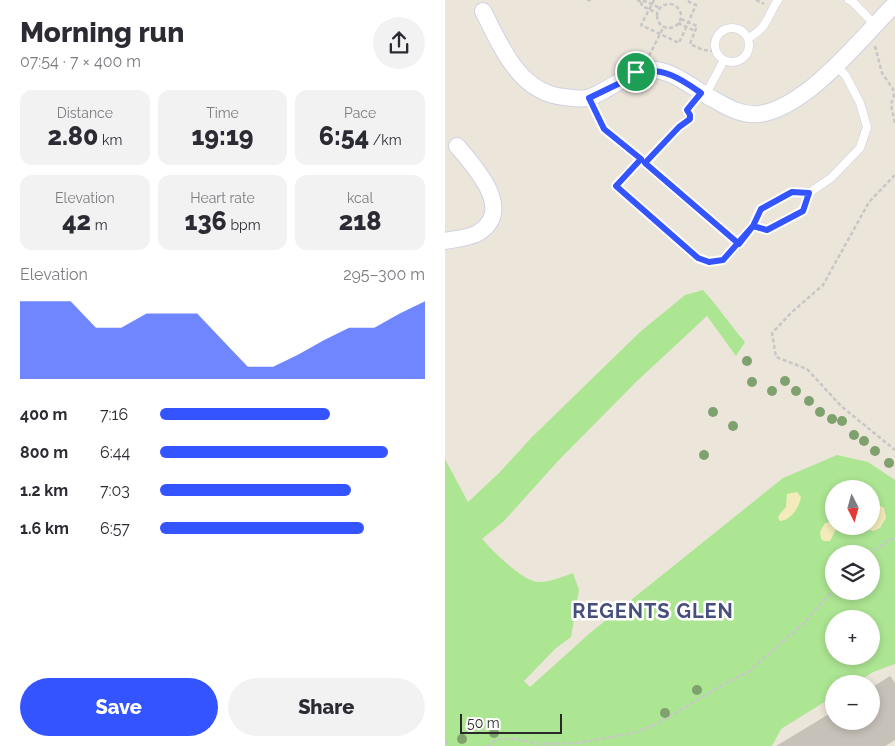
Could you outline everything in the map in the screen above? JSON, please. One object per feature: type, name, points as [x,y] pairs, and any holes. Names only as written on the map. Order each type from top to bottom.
[{"type":"street","points":[[483,11],[514,69],[536,88],[555,96],[589,98],[618,84],[636,72],[649,70],[664,71],[736,112],[758,114],[774,110],[791,102],[812,88],[895,4]]},
{"type":"street","points":[[445,241],[475,234],[486,226],[493,212],[491,194],[477,169],[457,146]]},
{"type":"lane","points":[[748,38],[757,34],[767,24],[778,0]]},
{"type":"lane","points":[[849,0],[875,24]]},
{"type":"lane","points":[[728,28],[740,30],[748,38],[749,51],[746,56],[735,62],[723,60],[715,51],[715,39],[718,34],[728,28]]},
{"type":"lane","points":[[703,94],[723,60]]},
{"type":"lane","points":[[753,226],[767,230],[803,211],[809,193],[831,178],[860,148],[867,127],[860,103],[846,76],[836,65]]},
{"type":"lane","points":[[589,98],[604,129],[739,244]]},
{"type":"lane","points":[[643,161],[616,186],[698,258],[709,262],[723,260],[739,244],[753,226],[761,209],[792,192],[809,193]]},
{"type":"path","points":[[587,0],[593,0]]},
{"type":"path","points":[[637,0],[645,1],[660,8]]},
{"type":"path","points":[[654,0],[641,25],[679,43],[696,5],[685,0]]},
{"type":"path","points":[[641,2],[642,6],[657,13]]},
{"type":"path","points":[[665,5],[674,5],[680,12],[681,19],[678,24],[673,27],[664,26],[658,20],[657,13],[660,8],[665,5]]},
{"type":"path","points":[[681,19],[697,26],[690,44],[703,50],[715,51]]},
{"type":"path","points":[[678,24],[695,31]]},
{"type":"path","points":[[649,70],[649,57],[664,26]]},
{"type":"path","points":[[875,46],[882,73],[893,89],[894,96],[891,104],[895,124]]},
{"type":"path","points":[[643,161],[690,119],[687,110],[703,94]]},
{"type":"path","points":[[895,175],[869,202],[823,285],[792,312],[772,333],[777,356],[807,369],[841,406],[895,450]]},
{"type":"path","points":[[880,546],[895,538]]},
{"type":"path","points":[[487,746],[499,739],[539,744],[578,743],[633,733],[657,724],[747,672],[804,623],[825,599]]},
{"type":"path","points":[[445,741],[450,746]]},
{"type":"green space","points":[[703,290],[745,342],[736,356],[707,316],[636,382],[558,461],[504,521],[482,539],[508,565],[524,577],[543,582],[573,573],[579,590],[571,637],[555,649],[524,681],[530,687],[590,633],[783,478],[837,455],[868,462],[895,480],[895,664],[868,675],[825,675],[825,702],[781,729],[772,746],[445,746],[445,459],[468,502],[640,332],[685,295]]},
{"type":"sand","points":[[797,492],[801,497],[796,509],[791,516],[780,521],[778,518],[786,507],[787,494]]},
{"type":"sand","points":[[880,506],[884,508],[886,518],[880,528]]},
{"type":"sand","points":[[825,523],[825,535],[833,535],[830,541],[821,539],[820,532]]},
{"type":"building","points":[[890,676],[895,683],[895,740],[885,746],[776,746],[825,716],[825,730],[880,730],[880,682]]},
{"type":"district","name":"REGENTS GLEN","points":[[653,611]]},
{"type":"route","points":[[636,72],[618,84],[589,98],[604,129],[641,159],[616,186],[698,258],[709,262],[723,260],[739,244],[753,226],[761,209],[792,192],[809,193],[803,211],[767,230],[753,226],[739,244],[645,163],[679,127],[690,119],[687,110],[701,93],[689,84],[664,71],[649,70],[636,72]]}]
